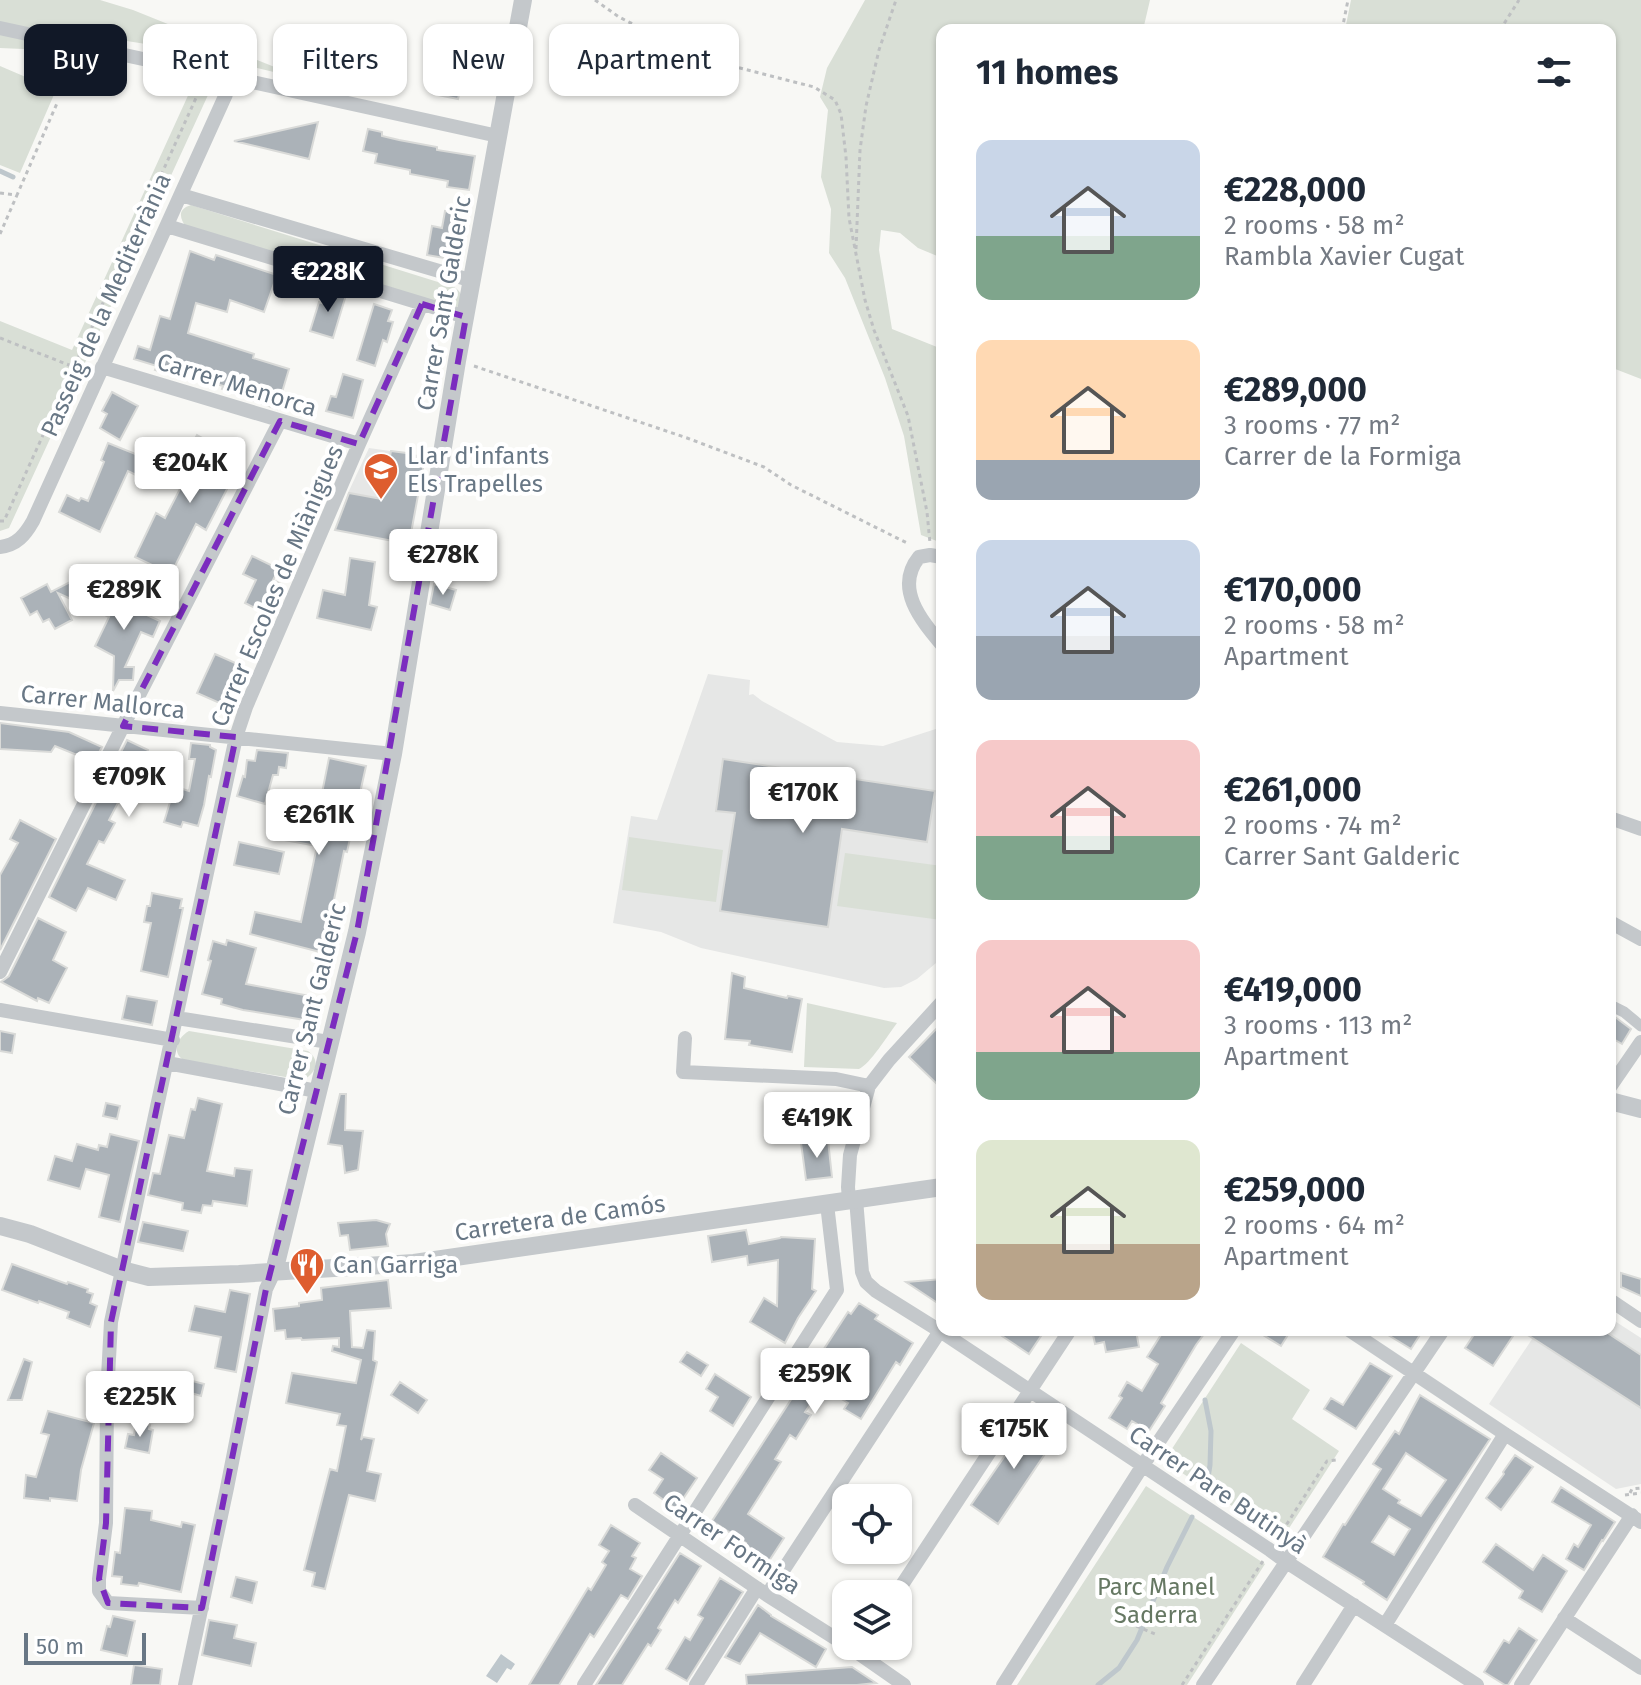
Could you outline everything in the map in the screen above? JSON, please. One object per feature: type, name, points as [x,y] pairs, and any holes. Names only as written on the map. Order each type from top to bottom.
[{"type":"street","name":"Carrer Sant Galderic","points":[[274,1272],[357,932],[393,754],[457,361],[523,0]]},
{"type":"street","points":[[0,28],[143,59]]},
{"type":"street","points":[[257,83],[498,136]]},
{"type":"street","name":"Passeig de la Mediterrània","points":[[0,547],[21,539],[27,531],[225,96]]},
{"type":"street","points":[[181,195],[473,281]]},
{"type":"street","points":[[167,226],[466,317]]},
{"type":"street","name":"Carrer Escoles de Miànigues","points":[[202,1608],[108,1603],[99,1591],[106,1523],[111,1322],[236,737],[246,707],[422,304]]},
{"type":"street","name":"Carrer Menorca","points":[[102,367],[359,444]]},
{"type":"street","points":[[0,972],[280,421]]},
{"type":"street","points":[[936,556],[919,557],[912,566],[908,589],[921,621],[936,638]]},
{"type":"street","name":"Carrer Mallorca","points":[[0,713],[393,754]]},
{"type":"street","points":[[1616,820],[1641,829]]},
{"type":"street","points":[[1616,925],[1641,939]]},
{"type":"street","points":[[1616,1008],[1641,1026]]},
{"type":"street","points":[[835,1276],[862,1272],[848,1187],[850,1155],[869,1086],[936,1009]]},
{"type":"street","points":[[0,1010],[173,1040]]},
{"type":"street","points":[[177,1018],[329,1042]]},
{"type":"street","points":[[685,1038],[683,1072],[836,1079],[869,1086]]},
{"type":"street","points":[[1616,1078],[1641,1042]]},
{"type":"street","points":[[167,1063],[317,1091]]},
{"type":"street","points":[[1616,1103],[1641,1109]]},
{"type":"street","name":"Carretera de Camós","points":[[0,1226],[149,1277],[274,1272],[414,1263],[936,1188]]},
{"type":"street","points":[[584,1685],[837,1290],[827,1204]]},
{"type":"street","points":[[185,1685],[266,1289],[274,1272]]},
{"type":"street","name":"Carrer Pare Butinyà","points":[[862,1272],[866,1282],[876,1291],[936,1328]]},
{"type":"street","points":[[1616,1304],[1641,1321]]},
{"type":"street","points":[[696,1685],[937,1336]]},
{"type":"street","name":"Carrer Pare Butinyà","points":[[947,1336],[1477,1685]]},
{"type":"street","points":[[905,1580],[1066,1336]]},
{"type":"street","points":[[1003,1685],[1143,1465],[1230,1336]]},
{"type":"street","points":[[1358,1336],[1636,1518],[1564,1618],[1521,1685]]},
{"type":"street","points":[[1203,1685],[1439,1336]]},
{"type":"street","points":[[1385,1625],[1505,1434]]},
{"type":"street","name":"Carrer Formiga","points":[[635,1505],[762,1592],[832,1634]]},
{"type":"street","points":[[1303,1685],[1354,1605]]},
{"type":"street","points":[[1564,1618],[1641,1668]]},
{"type":"street","name":"Carrer Formiga","points":[[870,1660],[904,1685]]},
{"type":"path","points":[[595,0],[619,17],[664,40],[732,66],[814,87],[835,100],[841,114],[849,218],[865,300],[908,416],[936,556]]},
{"type":"path","points":[[856,257],[860,150],[866,106],[879,50],[896,0]]},
{"type":"path","points":[[1343,24],[1348,0]]},
{"type":"path","points":[[1504,24],[1519,0]]},
{"type":"path","points":[[0,521],[4,521],[197,96]]},
{"type":"path","points":[[0,234],[58,101]]},
{"type":"path","points":[[0,193],[17,195]]},
{"type":"path","points":[[0,338],[74,367]]},
{"type":"path","points":[[457,361],[764,467],[791,485],[936,556]]},
{"type":"path","points":[[1182,1685],[1327,1461],[1333,1459],[1341,1463]]},
{"type":"path","points":[[1615,1497],[1641,1493]]},
{"type":"path","points":[[1129,1623],[1155,1634]]},
{"type":"highlighted area","points":[[422,304],[466,317],[357,932],[266,1289],[202,1608],[108,1603],[99,1579],[106,1523],[111,1322],[236,737],[123,726],[280,421],[359,444]]},
{"type":"shaded area","name":"Llar d'infants Els Trapelles","points":[[369,448],[425,456],[409,544],[335,530]]},
{"type":"shaded area","points":[[708,674],[750,680],[749,695],[753,694],[837,742],[883,746],[936,729],[936,963],[917,979],[901,987],[884,988],[701,948],[661,932],[613,923],[631,816],[657,820]]},
{"type":"shaded area","points":[[1616,1322],[1641,1338],[1641,1484],[1616,1489],[1489,1404],[1534,1336],[1616,1336]]},
{"type":"shaded area","points":[[501,1654],[515,1664],[511,1670],[507,1668],[497,1683],[486,1676]]},
{"type":"green space","points":[[0,0],[100,0],[168,24],[143,24],[143,44],[127,41],[127,24],[24,24],[24,49],[0,48]]},
{"type":"green space","points":[[865,0],[1150,0],[1144,24],[936,24],[936,256],[918,248],[900,233],[881,230],[879,250],[892,329],[936,347],[936,541],[921,535],[904,436],[885,378],[845,278],[829,253],[831,209],[821,177],[828,110],[820,97],[827,68]]},
{"type":"green space","points":[[1351,0],[1641,0],[1641,379],[1616,369],[1616,24],[1346,24]]},
{"type":"green space","points":[[257,60],[273,66],[273,72],[257,68]]},
{"type":"green space","points":[[0,66],[24,76],[24,96],[53,96],[20,173],[0,165]]},
{"type":"green space","points":[[188,96],[208,96],[9,528],[0,531],[0,321],[72,350]]},
{"type":"green space","points":[[191,205],[454,287],[461,294],[460,305],[456,308],[186,227],[181,214]]},
{"type":"green space","points":[[629,837],[723,850],[716,902],[622,890]]},
{"type":"green space","points":[[845,853],[936,865],[936,919],[837,906]]},
{"type":"green space","points":[[807,1003],[897,1023],[859,1069],[804,1067]]},
{"type":"green space","points":[[189,1031],[308,1051],[315,1058],[315,1067],[303,1080],[183,1060],[177,1053],[177,1044]]},
{"type":"green space","name":"Parc Manel Saderra","points":[[1241,1343],[1310,1390],[1292,1419],[1339,1451],[1282,1539],[1164,1461]]},
{"type":"green space","name":"Parc Manel Saderra","points":[[1146,1486],[1265,1564],[1187,1685],[1017,1685]]},
{"type":"building","points":[[318,122],[309,159],[234,141]]},
{"type":"building","points":[[368,129],[382,132],[382,136],[437,147],[437,150],[475,156],[469,190],[447,187],[448,181],[375,163],[377,154],[363,151]]},
{"type":"building","points":[[445,211],[465,215],[460,245],[453,244],[450,259],[427,255],[432,226],[442,228]]},
{"type":"building","points":[[190,251],[214,260],[216,255],[277,275],[264,312],[230,300],[227,312],[196,303],[188,333],[289,369],[277,409],[222,389],[223,386],[170,370],[168,374],[155,370],[157,366],[134,359],[138,346],[150,350],[160,316],[170,319]]},
{"type":"building","points":[[326,289],[346,295],[333,338],[310,331]]},
{"type":"building","points":[[374,304],[392,310],[388,321],[393,322],[387,342],[383,340],[375,366],[357,360]]},
{"type":"building","points":[[343,374],[363,380],[353,418],[326,411],[331,396],[336,397]]},
{"type":"building","points":[[112,392],[138,406],[120,440],[100,428],[107,414],[102,411]]},
{"type":"building","points":[[197,435],[242,460],[206,530],[196,524],[171,574],[135,557],[156,513],[165,518],[183,483],[195,457],[187,453]]},
{"type":"building","points":[[108,443],[143,457],[136,475],[128,471],[100,532],[59,512],[67,495],[79,501],[81,498],[88,501],[104,462],[101,460]]},
{"type":"building","name":"Llar d'infants Els Trapelles","points":[[391,451],[414,454],[414,461],[424,463],[409,544],[335,530],[349,493],[382,499]]},
{"type":"building","points":[[252,556],[279,569],[273,580],[283,585],[269,615],[245,603],[256,580],[243,574]]},
{"type":"building","points":[[350,558],[375,562],[369,605],[377,607],[371,630],[317,618],[323,590],[345,595]]},
{"type":"building","points":[[70,582],[82,604],[58,593],[72,620],[55,629],[49,619],[43,622],[37,611],[30,615],[21,598],[47,584],[51,592]]},
{"type":"building","points":[[434,584],[456,590],[450,610],[430,604]]},
{"type":"building","points":[[112,589],[142,602],[138,611],[160,621],[153,637],[141,632],[125,667],[134,667],[133,680],[119,680],[113,691],[114,656],[95,646],[109,617],[101,613]]},
{"type":"building","points":[[215,654],[242,666],[224,705],[197,693]]},
{"type":"building","points":[[0,723],[69,732],[102,747],[94,762],[55,746],[51,752],[0,749]]},
{"type":"building","points":[[127,740],[148,750],[136,775],[189,791],[195,759],[189,759],[191,743],[210,745],[216,750],[198,826],[183,822],[181,827],[164,822],[170,802],[129,790],[124,801],[120,799],[109,820],[115,823],[104,843],[99,841],[87,864],[125,880],[116,900],[88,888],[76,911],[49,897]]},
{"type":"building","points":[[257,750],[288,753],[286,768],[279,767],[278,775],[273,775],[265,804],[237,796],[245,777],[247,760],[255,761]]},
{"type":"building","points":[[329,758],[366,766],[347,852],[344,851],[324,953],[250,934],[255,912],[301,922],[317,846],[284,840],[292,802],[319,808]]},
{"type":"building","points":[[723,759],[935,791],[927,842],[842,829],[828,927],[720,911],[735,813],[716,811]]},
{"type":"building","points":[[20,820],[56,839],[0,950],[0,875],[18,843],[10,839]]},
{"type":"building","points":[[239,842],[284,852],[279,874],[234,865]]},
{"type":"building","points":[[152,893],[182,899],[180,908],[183,908],[168,977],[141,971],[151,923],[144,922]]},
{"type":"building","points":[[38,918],[66,932],[53,960],[67,968],[49,1003],[38,998],[37,1001],[1,982],[9,976]]},
{"type":"building","points":[[227,940],[256,948],[246,984],[310,996],[305,1020],[243,1010],[221,1004],[222,999],[202,994],[213,941],[226,945]]},
{"type":"building","points":[[732,973],[745,977],[744,988],[802,999],[792,1052],[749,1045],[750,1041],[725,1039]]},
{"type":"building","points":[[127,996],[157,1001],[152,1025],[122,1019]]},
{"type":"building","points":[[1616,1018],[1631,1029],[1622,1044],[1616,1040]]},
{"type":"building","points":[[936,1029],[936,1083],[909,1057]]},
{"type":"building","points":[[0,1031],[15,1034],[12,1053],[0,1051]]},
{"type":"building","points":[[340,1094],[346,1094],[345,1130],[363,1131],[358,1170],[345,1173],[342,1146],[328,1144]]},
{"type":"building","points":[[198,1098],[222,1104],[207,1171],[234,1176],[235,1168],[252,1170],[247,1206],[213,1201],[212,1206],[203,1205],[201,1213],[182,1210],[183,1203],[148,1195],[153,1173],[160,1174],[169,1135],[184,1138],[191,1109],[195,1110]]},
{"type":"building","points":[[106,1103],[120,1106],[117,1119],[103,1116]]},
{"type":"building","points":[[110,1134],[139,1141],[120,1222],[99,1217],[109,1175],[86,1169],[80,1189],[48,1180],[55,1156],[72,1161],[77,1144],[98,1150],[99,1145],[107,1147]]},
{"type":"building","points":[[828,1140],[832,1177],[806,1180],[801,1143]]},
{"type":"building","points":[[376,1220],[390,1224],[386,1234],[388,1246],[350,1250],[348,1235],[340,1236],[338,1223]]},
{"type":"building","points":[[143,1222],[188,1231],[183,1251],[138,1242]]},
{"type":"building","points":[[746,1230],[749,1244],[781,1237],[815,1239],[812,1289],[816,1291],[785,1343],[750,1322],[764,1298],[777,1306],[778,1260],[748,1265],[747,1256],[712,1262],[708,1236]]},
{"type":"building","points":[[12,1264],[88,1289],[87,1292],[93,1294],[90,1303],[97,1306],[90,1327],[67,1318],[69,1312],[2,1290]]},
{"type":"building","points":[[1621,1273],[1641,1279],[1641,1296],[1621,1287]]},
{"type":"building","points":[[388,1280],[391,1308],[350,1311],[352,1347],[363,1348],[367,1330],[375,1331],[373,1360],[377,1362],[361,1440],[363,1437],[374,1439],[367,1471],[381,1474],[375,1501],[349,1495],[325,1589],[312,1586],[315,1573],[304,1570],[330,1469],[337,1471],[346,1426],[337,1425],[340,1414],[286,1403],[292,1373],[356,1383],[361,1360],[332,1351],[333,1346],[339,1347],[339,1338],[286,1339],[285,1330],[275,1331],[273,1309],[322,1300],[321,1288]]},
{"type":"building","points":[[936,1280],[936,1302],[906,1282]]},
{"type":"building","points":[[230,1290],[250,1294],[236,1372],[215,1368],[221,1337],[189,1331],[195,1306],[225,1312]]},
{"type":"building","points":[[859,1303],[878,1315],[875,1319],[913,1343],[900,1365],[896,1362],[861,1419],[844,1409],[848,1403],[822,1387],[805,1412],[811,1415],[796,1439],[790,1435],[775,1459],[781,1462],[748,1514],[784,1538],[769,1561],[764,1558],[761,1564],[740,1552],[746,1543],[712,1521],[848,1312],[851,1314]]},
{"type":"building","points":[[1002,1336],[1041,1336],[1029,1354]]},
{"type":"building","points":[[1093,1336],[1137,1336],[1139,1347],[1106,1352],[1104,1342],[1095,1344]]},
{"type":"building","points":[[1160,1336],[1203,1336],[1161,1403],[1165,1406],[1149,1431],[1132,1421],[1127,1429],[1109,1418],[1122,1398],[1119,1396],[1127,1382],[1142,1391],[1158,1364],[1147,1357]]},
{"type":"building","points":[[1265,1336],[1287,1336],[1281,1346]]},
{"type":"building","points":[[1390,1336],[1419,1336],[1411,1349]]},
{"type":"building","points":[[1473,1336],[1513,1336],[1493,1366],[1465,1348]]},
{"type":"building","points":[[1529,1336],[1612,1336],[1641,1355],[1641,1408]]},
{"type":"building","points":[[687,1352],[708,1365],[701,1376],[680,1362]]},
{"type":"building","points":[[24,1359],[32,1362],[22,1400],[8,1400]]},
{"type":"building","points":[[1370,1363],[1392,1376],[1356,1429],[1324,1409],[1331,1398],[1343,1405]]},
{"type":"building","points":[[715,1374],[751,1397],[733,1426],[710,1411],[718,1397],[706,1389]]},
{"type":"building","points":[[177,1377],[204,1384],[201,1396],[174,1388]]},
{"type":"building","points":[[400,1382],[427,1400],[418,1413],[391,1395]]},
{"type":"building","points":[[1420,1395],[1490,1439],[1387,1600],[1323,1557],[1381,1469],[1373,1464],[1395,1431],[1399,1434]],"holes":[[[1406,1453],[1446,1480],[1421,1516],[1398,1503],[1400,1500],[1383,1489]],[[1389,1516],[1410,1529],[1394,1555],[1372,1542]]]},
{"type":"building","points":[[48,1411],[94,1423],[81,1470],[77,1501],[24,1498],[26,1475],[36,1477],[49,1435],[41,1433]]},
{"type":"building","points":[[1031,1418],[1057,1436],[998,1524],[971,1505]]},
{"type":"building","points":[[136,1423],[150,1425],[149,1429],[153,1430],[149,1453],[125,1448],[128,1434],[134,1435]]},
{"type":"building","points":[[661,1453],[697,1478],[676,1509],[654,1493],[663,1479],[649,1470]]},
{"type":"building","points":[[1515,1455],[1533,1467],[1501,1510],[1486,1498]]},
{"type":"building","points":[[1561,1487],[1615,1522],[1584,1570],[1566,1559],[1574,1544],[1578,1547],[1591,1525],[1552,1502]]},
{"type":"building","points":[[125,1508],[152,1511],[151,1520],[181,1527],[182,1522],[195,1525],[181,1592],[139,1583],[138,1586],[121,1584],[122,1577],[112,1576],[115,1552],[120,1553]]},
{"type":"building","points":[[611,1525],[640,1543],[632,1556],[636,1558],[630,1569],[642,1576],[628,1599],[621,1595],[594,1637],[590,1634],[559,1685],[529,1685],[588,1588],[591,1590],[606,1565],[602,1562],[609,1551],[599,1545]]},
{"type":"building","points":[[1496,1544],[1533,1570],[1543,1555],[1567,1571],[1542,1612],[1519,1598],[1523,1591],[1483,1562]]},
{"type":"building","points":[[680,1553],[701,1566],[678,1603],[675,1600],[651,1646],[648,1644],[622,1685],[596,1685]]},
{"type":"building","points":[[236,1577],[257,1582],[252,1603],[231,1597]]},
{"type":"building","points":[[720,1578],[743,1592],[687,1681],[666,1669],[685,1637],[690,1640],[703,1618],[698,1615]]},
{"type":"building","points":[[758,1605],[826,1649],[816,1667],[760,1633],[740,1664],[725,1657]]},
{"type":"building","points":[[113,1616],[135,1621],[127,1656],[101,1650]]},
{"type":"building","points":[[209,1620],[237,1625],[234,1638],[256,1643],[251,1666],[202,1655]]},
{"type":"building","points":[[1519,1628],[1537,1640],[1508,1685],[1505,1685],[1484,1672],[1504,1640],[1509,1643]]},
{"type":"building","points":[[134,1665],[162,1669],[160,1685],[131,1685]]},
{"type":"building","points":[[852,1667],[876,1683],[747,1685],[746,1675]]},
{"type":"waterway","points":[[0,171],[13,177]]},
{"type":"waterway","points":[[1205,1400],[1211,1431],[1206,1490]]},
{"type":"waterway","points":[[1098,1685],[1119,1668],[1137,1640],[1167,1567],[1192,1517]]},
{"type":"place","name":"Llar d'infants Els Trapelles","points":[[381,501]]},
{"type":"place","name":"Can Garriga","points":[[307,1296]]}]
